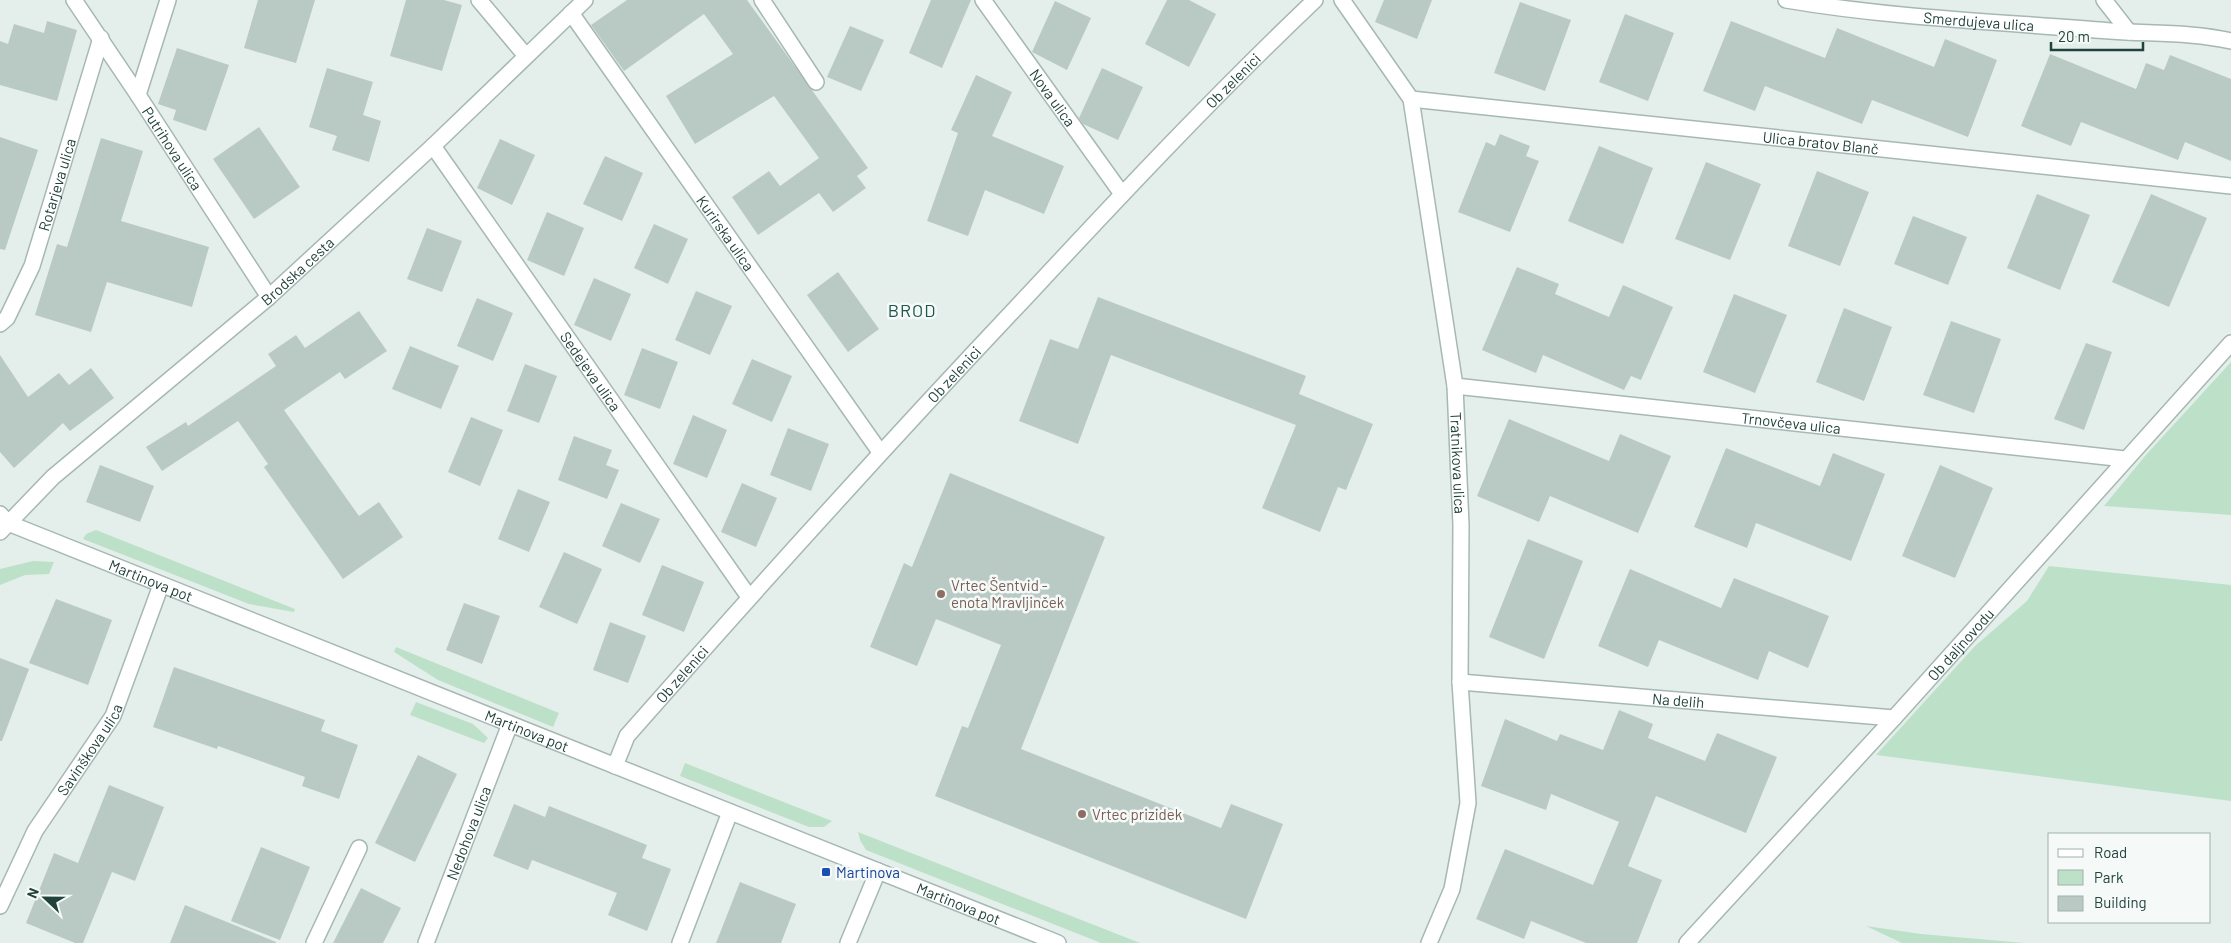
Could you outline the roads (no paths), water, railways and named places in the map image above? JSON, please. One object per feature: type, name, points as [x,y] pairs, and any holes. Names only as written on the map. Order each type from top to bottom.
[{"type":"street","name":"Putrihova ulica","points":[[74,0],[269,297]]},
{"type":"street","points":[[138,95],[168,0]]},
{"type":"street","points":[[479,0],[526,56]]},
{"type":"street","name":"Brodska cesta","points":[[3,523],[53,477],[269,297],[433,146],[585,0]]},
{"type":"street","points":[[762,0],[816,82]]},
{"type":"street","name":"Nova ulica","points":[[983,0],[1122,194]]},
{"type":"street","name":"Ob zelenici","points":[[615,766],[627,736],[880,452],[1122,194],[1269,44],[1315,0]]},
{"type":"street","name":"Tratnikova ulica","points":[[1342,0],[1411,99],[1455,386],[1461,526],[1460,682],[1468,803],[1452,889],[1429,943]]},
{"type":"street","name":"Smerdujeva ulica","points":[[1786,0],[2129,32],[2214,37],[2231,41]]},
{"type":"street","points":[[2104,0],[2129,32]]},
{"type":"street","name":"Kurirska ulica","points":[[571,13],[880,452]]},
{"type":"street","name":"Rotarjeva ulica","points":[[0,324],[7,318],[32,266],[100,38]]},
{"type":"street","name":"Ulica bratov Blanč","points":[[1411,99],[2231,186]]},
{"type":"street","name":"Sedejeva ulica","points":[[433,146],[749,597]]},
{"type":"street","name":"Ob daljnovodu","points":[[1687,943],[1894,718],[2231,343]]},
{"type":"street","name":"Trnovčeva ulica","points":[[1455,386],[2125,459]]},
{"type":"street","name":"Martinova pot","points":[[3,523],[1058,943]]},
{"type":"street","name":"Savinškova ulica","points":[[0,906],[35,831],[113,716],[161,585]]},
{"type":"street","name":"Na delih","points":[[1460,682],[1894,718]]},
{"type":"street","name":"Nedohova ulica","points":[[426,943],[510,724]]},
{"type":"street","points":[[680,943],[730,812]]},
{"type":"street","points":[[314,943],[360,848]]},
{"type":"street","points":[[848,943],[878,871]]},
{"type":"place","name":"Vrtec Šentvid - enota Mravljinček","points":[[941,594]]},
{"type":"place","name":"Vrtec prizidek","points":[[1082,814]]},
{"type":"place","name":"Martinova","points":[[826,872]]},
{"type":"district","name":"BROD","points":[[912,310]]}]
